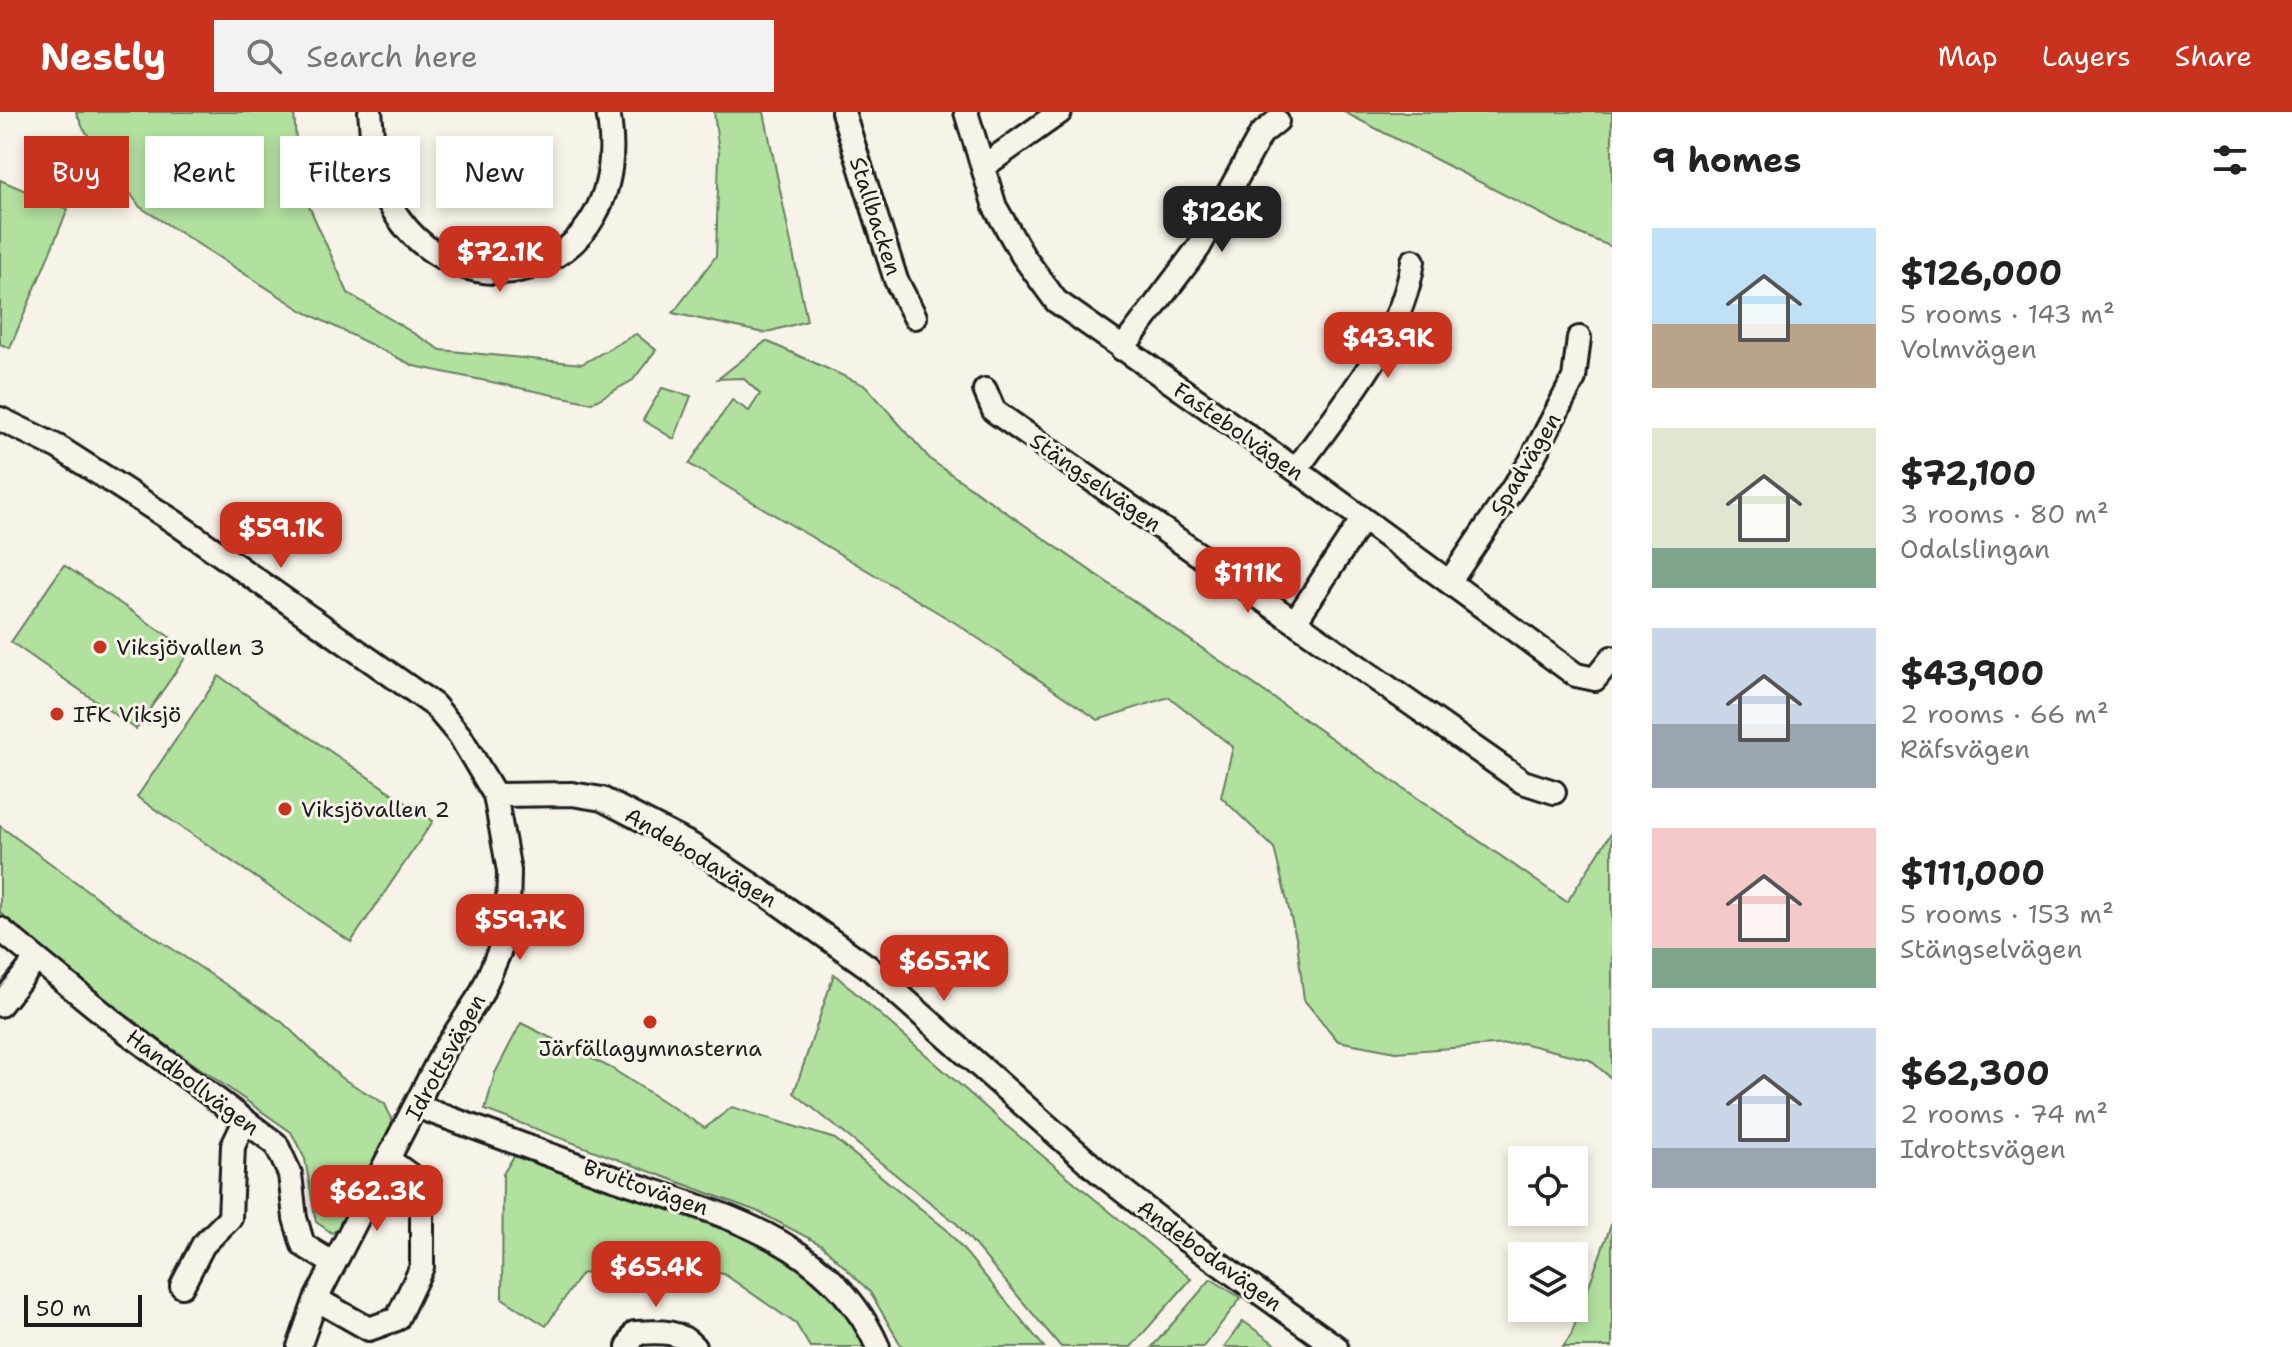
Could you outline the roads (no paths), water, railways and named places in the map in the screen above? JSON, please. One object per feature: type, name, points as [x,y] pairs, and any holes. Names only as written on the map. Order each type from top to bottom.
[{"type":"street","points":[[370,112],[378,182],[403,227],[430,253],[475,269],[521,273],[572,246],[592,223],[608,191],[613,137],[608,112]]},
{"type":"street","name":"Stallbacken","points":[[843,112],[896,280],[915,317]]},
{"type":"street","name":"Fastebolvägen","points":[[966,112],[995,207],[1023,256],[1056,301],[1296,470],[1576,675],[1595,679],[1612,658]]},
{"type":"street","points":[[984,166],[1060,112]]},
{"type":"street","points":[[1122,349],[1199,247],[1261,134],[1277,121]]},
{"type":"street","points":[[1296,470],[1372,362],[1408,294],[1413,261]]},
{"type":"street","name":"Spadvägen","points":[[1450,581],[1530,463],[1574,378],[1579,338]]},
{"type":"street","name":"Stängselvägen","points":[[985,390],[994,411],[1523,782],[1554,792]]},
{"type":"street","points":[[0,419],[58,447],[173,521],[434,705],[460,736],[495,795]]},
{"type":"street","points":[[1296,620],[1362,520]]},
{"type":"street","name":"Andebodavägen","points":[[495,795],[572,794],[602,799],[691,845],[867,966],[1099,1172],[1182,1237],[1336,1347]]},
{"type":"street","name":"Idrottsvägen","points":[[299,1347],[304,1324],[316,1299],[443,1052],[481,994],[500,950],[508,913],[509,871],[495,795]]},
{"type":"street","name":"Handbollvägen","points":[[0,929],[276,1144],[290,1174],[295,1218],[303,1245],[334,1264]]},
{"type":"street","points":[[0,1005],[36,960]]},
{"type":"street","name":"Bruttovägen","points":[[416,1106],[735,1217],[802,1254],[828,1277],[853,1303],[878,1347]]},
{"type":"street","points":[[182,1286],[203,1245],[230,1218],[233,1146],[245,1121]]},
{"type":"street","points":[[316,1299],[369,1338],[397,1319],[422,1267],[422,1184],[389,1160]]},
{"type":"street","points":[[628,1347],[635,1333],[664,1331],[686,1337],[694,1347]]},
{"type":"place","name":"Viksjövallen 3","points":[[100,647]]},
{"type":"place","name":"IFK Viksjö","points":[[57,714]]},
{"type":"place","name":"Viksjövallen 2","points":[[285,809]]},
{"type":"place","name":"Järfällagymnasterna","points":[[650,1022]]}]
